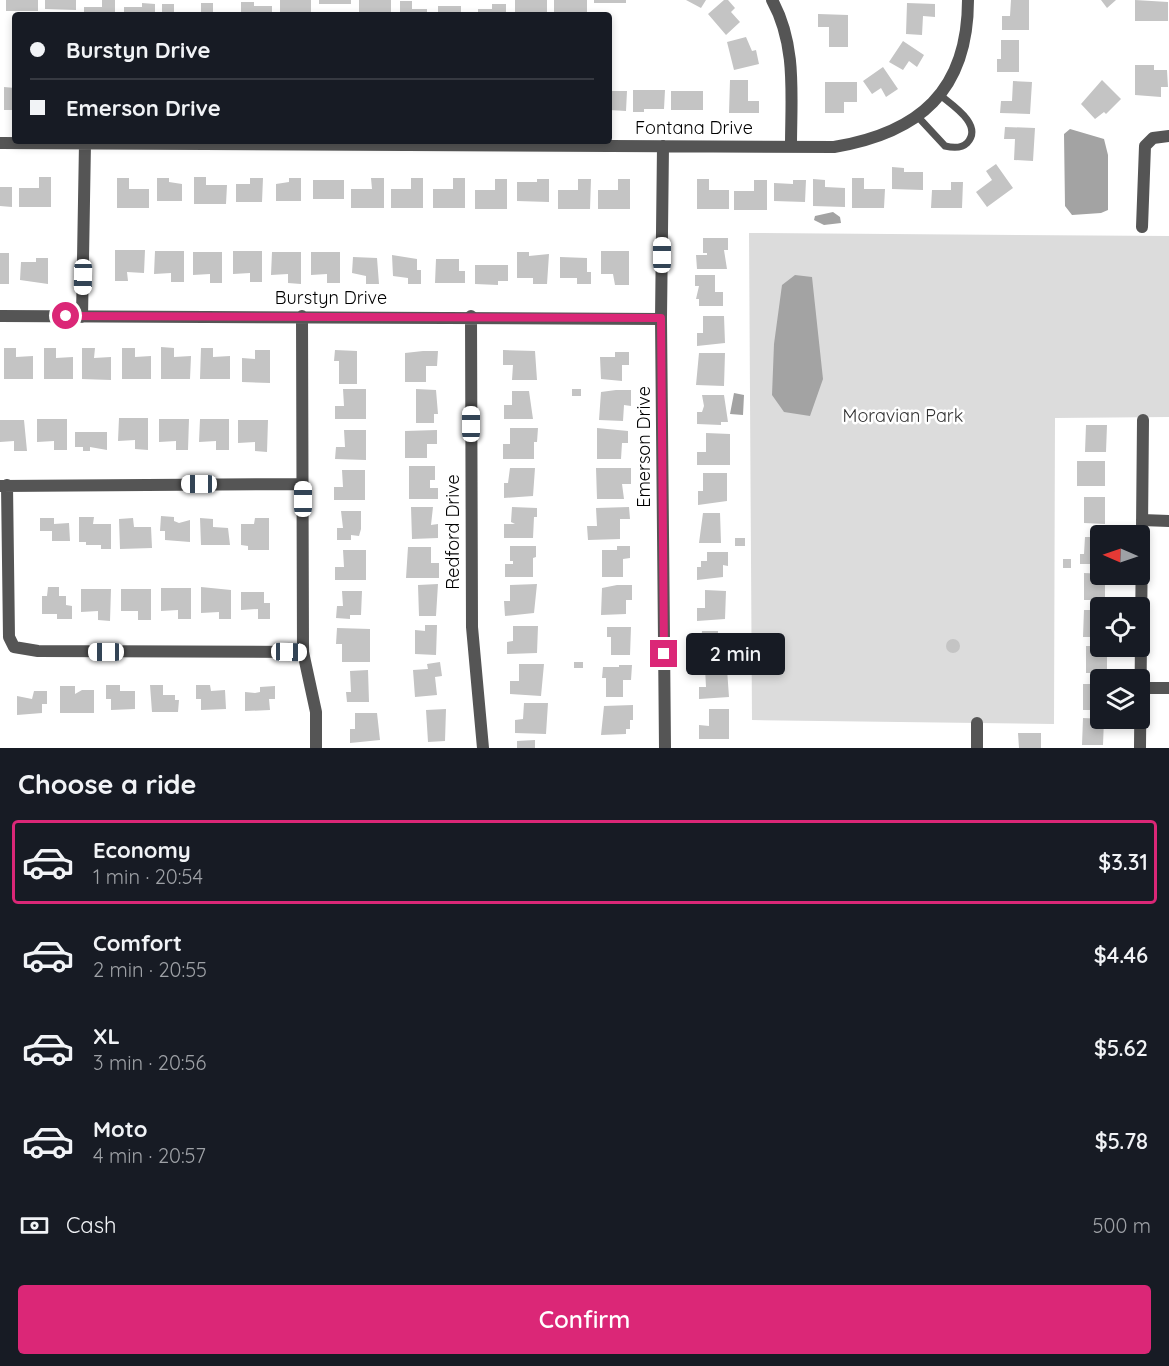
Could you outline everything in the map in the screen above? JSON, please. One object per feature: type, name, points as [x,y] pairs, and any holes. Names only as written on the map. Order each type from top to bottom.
[{"type":"street","points":[[772,0],[784,27],[789,49],[791,146]]},
{"type":"street","name":"Fontana Drive","points":[[278,144],[834,147],[862,142],[891,134],[918,118],[940,95],[962,53],[969,21],[969,0]]},
{"type":"street","points":[[1142,227],[1143,152],[1148,142],[1158,136],[1169,136]]},
{"type":"street","points":[[82,317],[85,144]]},
{"type":"street","name":"Emerson Drive","points":[[663,146],[661,318],[665,748]]},
{"type":"street","name":"Burstyn Drive","points":[[0,316],[661,318]]},
{"type":"street","points":[[303,316],[303,652],[316,712],[316,748]]},
{"type":"street","name":"Redford Drive","points":[[471,316],[472,627],[483,748]]},
{"type":"street","points":[[1141,669],[1143,420]]},
{"type":"street","points":[[303,484],[3,485],[9,637],[14,647],[38,651],[303,652]]},
{"type":"street","points":[[1142,520],[1169,520]]},
{"type":"street","points":[[1150,688],[1169,688]]},
{"type":"street","points":[[977,723],[977,748]]},
{"type":"street","points":[[1140,729],[1140,748]]},
{"type":"lane","points":[[918,118],[945,146],[959,147],[969,141],[972,129],[967,119],[940,95]]},
{"type":"green space","name":"Moravian Park","points":[[749,233],[1169,236],[1169,417],[1055,418],[1054,724],[752,720]]},
{"type":"shaded area","points":[[1070,129],[1104,139],[1108,155],[1108,210],[1101,213],[1072,215],[1065,206],[1064,134]]},
{"type":"shaded area","points":[[833,212],[840,217],[841,223],[824,225],[814,220],[815,216]]},
{"type":"shaded area","points":[[795,275],[812,277],[823,379],[810,416],[784,412],[772,395],[774,344],[782,285]]},
{"type":"shaded area","points":[[734,393],[744,395],[743,415],[730,414]]},
{"type":"building","points":[[6,0],[38,0],[38,11],[6,11]]},
{"type":"building","points":[[45,0],[76,0],[76,10],[45,9]]},
{"type":"building","points":[[102,0],[115,0],[115,12],[84,12],[84,7],[102,7]]},
{"type":"building","points":[[280,0],[311,0],[311,12],[280,12]]},
{"type":"building","points":[[319,0],[351,0],[351,4],[319,4]]},
{"type":"building","points":[[359,0],[391,0],[391,12],[359,12]]},
{"type":"building","points":[[515,0],[547,0],[547,12],[515,12]]},
{"type":"building","points":[[554,0],[587,0],[587,12],[554,12]]},
{"type":"building","points":[[594,0],[626,0],[626,3],[594,3]]},
{"type":"building","points":[[686,0],[706,0],[701,8]]},
{"type":"building","points":[[724,0],[728,0],[735,8],[731,12],[740,22],[726,35],[708,14]]},
{"type":"building","points":[[1011,0],[1029,0],[1029,30],[1002,30],[1002,16],[1010,16]]},
{"type":"building","points":[[1101,0],[1116,0],[1107,8]]},
{"type":"building","points":[[1135,0],[1168,2],[1168,21],[1135,21]]},
{"type":"building","points":[[400,1],[412,1],[412,9],[427,9],[427,12],[400,12]]},
{"type":"building","points":[[241,2],[254,2],[254,6],[272,6],[272,12],[241,12]]},
{"type":"building","points":[[142,3],[155,4],[155,12],[124,12],[124,7],[142,7]]},
{"type":"building","points":[[201,3],[213,3],[213,12],[201,12]]},
{"type":"building","points":[[907,3],[935,4],[935,17],[923,16],[922,35],[906,34]]},
{"type":"building","points":[[162,4],[174,4],[174,12],[162,12]]},
{"type":"building","points":[[492,4],[506,4],[506,12],[478,12],[478,9],[492,9]]},
{"type":"building","points":[[438,6],[461,6],[461,12],[438,12]]},
{"type":"building","points":[[818,14],[848,15],[848,47],[829,47],[829,27],[818,27]]},
{"type":"building","points":[[746,37],[752,51],[756,50],[759,64],[734,70],[727,42]]},
{"type":"building","points":[[1001,40],[1019,40],[1019,72],[997,72],[997,59],[1001,59]]},
{"type":"building","points":[[903,41],[924,55],[917,67],[909,61],[903,70],[889,62]]},
{"type":"building","points":[[1135,65],[1154,65],[1154,70],[1167,70],[1168,87],[1161,87],[1161,97],[1135,95]]},
{"type":"building","points":[[883,67],[898,89],[886,97],[881,88],[872,94],[863,81]]},
{"type":"building","points":[[730,80],[748,80],[748,101],[759,101],[759,113],[729,113]]},
{"type":"building","points":[[1102,80],[1121,99],[1106,114],[1104,112],[1095,119],[1081,104]]},
{"type":"building","points":[[1013,81],[1032,82],[1030,114],[1000,113],[1001,101],[1012,101]]},
{"type":"building","points":[[825,82],[857,82],[857,102],[844,102],[844,113],[825,113]]},
{"type":"building","points":[[4,87],[12,88],[12,110],[4,110]]},
{"type":"building","points":[[633,90],[665,90],[664,109],[644,109],[644,112],[633,112]]},
{"type":"building","points":[[612,91],[627,91],[626,111],[612,110]]},
{"type":"building","points":[[671,91],[703,91],[703,110],[671,110]]},
{"type":"building","points":[[1005,127],[1035,128],[1033,161],[1014,160],[1015,139],[1004,139]]},
{"type":"building","points":[[996,164],[1013,188],[987,207],[976,192],[992,180],[986,171]]},
{"type":"building","points":[[892,167],[904,168],[904,172],[923,172],[923,190],[892,189]]},
{"type":"building","points":[[39,177],[51,177],[51,207],[19,207],[19,188],[39,188]]},
{"type":"building","points":[[194,177],[206,177],[206,185],[227,185],[226,204],[194,204]]},
{"type":"building","points":[[117,178],[129,178],[129,189],[149,189],[149,208],[117,208]]},
{"type":"building","points":[[157,178],[169,178],[169,182],[182,184],[182,201],[157,201]]},
{"type":"building","points":[[250,178],[263,178],[262,202],[236,202],[236,184],[250,184]]},
{"type":"building","points":[[289,178],[301,178],[301,201],[276,201],[276,184],[289,182]]},
{"type":"building","points":[[371,178],[384,178],[384,208],[351,208],[351,189],[372,189]]},
{"type":"building","points":[[411,178],[423,178],[423,208],[391,208],[391,189],[411,189]]},
{"type":"building","points":[[453,178],[465,178],[465,208],[433,208],[433,189],[453,189]]},
{"type":"building","points":[[852,178],[864,178],[864,189],[885,189],[884,208],[852,208]]},
{"type":"building","points":[[495,179],[507,179],[507,209],[475,209],[475,190],[495,190]]},
{"type":"building","points":[[537,179],[549,179],[549,202],[517,201],[517,182],[537,182]]},
{"type":"building","points":[[578,179],[591,179],[590,209],[558,209],[558,190],[578,190]]},
{"type":"building","points":[[618,179],[630,179],[630,209],[598,209],[598,190],[618,190]]},
{"type":"building","points":[[697,179],[709,179],[709,190],[729,190],[729,209],[697,209]]},
{"type":"building","points":[[813,179],[825,180],[825,187],[845,188],[845,207],[813,206]]},
{"type":"building","points":[[313,180],[344,180],[344,199],[313,199]]},
{"type":"building","points":[[754,180],[767,180],[767,210],[734,210],[734,191],[754,191]]},
{"type":"building","points":[[793,180],[806,180],[805,202],[774,201],[774,183],[793,184]]},
{"type":"building","points":[[951,182],[963,182],[962,208],[931,208],[932,190],[951,190]]},
{"type":"building","points":[[0,187],[12,187],[12,207],[0,206]]},
{"type":"building","points":[[703,238],[728,238],[728,250],[724,250],[727,269],[697,269],[696,255],[707,255],[703,253]]},
{"type":"building","points":[[115,250],[145,250],[144,273],[127,272],[128,281],[115,281]]},
{"type":"building","points":[[155,251],[184,251],[184,282],[171,282],[171,273],[154,274]]},
{"type":"building","points":[[233,251],[262,251],[262,282],[250,282],[250,273],[233,274]]},
{"type":"building","points":[[601,251],[629,251],[629,285],[615,285],[613,274],[601,274]]},
{"type":"building","points":[[193,252],[222,252],[222,283],[210,283],[210,274],[193,275]]},
{"type":"building","points":[[272,252],[301,252],[301,284],[288,283],[288,274],[271,275]]},
{"type":"building","points":[[311,252],[340,252],[340,283],[327,283],[327,274],[311,275]]},
{"type":"building","points":[[517,252],[529,252],[529,256],[549,254],[547,284],[533,284],[533,278],[517,278]]},
{"type":"building","points":[[0,253],[9,253],[9,284],[0,284]]},
{"type":"building","points":[[392,255],[417,259],[417,270],[421,270],[421,284],[408,284],[408,278],[393,276]]},
{"type":"building","points":[[353,257],[377,258],[379,284],[366,284],[366,276],[352,273]]},
{"type":"building","points":[[560,257],[587,258],[587,272],[591,272],[591,284],[577,284],[577,278],[560,278]]},
{"type":"building","points":[[36,258],[48,258],[48,284],[20,280],[21,262],[36,262]]},
{"type":"building","points":[[436,259],[459,259],[459,271],[465,271],[465,283],[435,283]]},
{"type":"building","points":[[475,265],[508,265],[508,281],[498,281],[498,285],[475,284]]},
{"type":"building","points":[[695,275],[715,275],[715,292],[723,292],[723,306],[699,306],[699,299],[696,299],[699,286],[695,286]]},
{"type":"building","points":[[703,316],[724,316],[725,343],[697,346],[697,333],[703,333]]},
{"type":"building","points":[[161,347],[174,348],[174,357],[191,356],[190,379],[161,379]]},
{"type":"building","points":[[4,348],[16,348],[16,357],[33,356],[33,379],[4,379]]},
{"type":"building","points":[[44,348],[56,348],[56,358],[73,357],[73,379],[44,379]]},
{"type":"building","points":[[82,348],[95,348],[94,358],[111,357],[111,380],[82,379]]},
{"type":"building","points":[[122,348],[135,348],[135,357],[151,356],[151,379],[122,379]]},
{"type":"building","points":[[201,348],[213,348],[213,357],[230,356],[230,379],[200,379]]},
{"type":"building","points":[[255,350],[270,350],[270,383],[242,382],[242,358],[255,359]]},
{"type":"building","points":[[335,350],[357,351],[357,384],[339,384],[339,361],[334,361]]},
{"type":"building","points":[[503,350],[535,351],[537,380],[512,380],[513,365],[503,365]]},
{"type":"building","points":[[438,351],[437,366],[426,366],[426,382],[405,382],[405,353]]},
{"type":"building","points":[[615,352],[629,352],[629,365],[622,365],[622,381],[601,379],[600,357],[615,357]]},
{"type":"building","points":[[699,353],[725,353],[724,386],[696,385]]},
{"type":"building","points":[[343,389],[366,389],[366,419],[335,419],[335,406],[344,406]]},
{"type":"building","points":[[416,389],[436,390],[438,414],[434,414],[434,423],[416,423]]},
{"type":"building","points":[[572,389],[581,389],[581,396],[572,396]]},
{"type":"building","points":[[631,390],[631,406],[624,405],[623,421],[599,420],[601,392]]},
{"type":"building","points":[[512,391],[529,391],[533,419],[504,419],[504,405],[512,405]]},
{"type":"building","points":[[702,395],[724,395],[728,422],[721,422],[721,425],[697,424],[697,412],[702,412],[704,406]]},
{"type":"building","points":[[119,418],[148,418],[148,450],[135,449],[135,440],[118,441]]},
{"type":"building","points":[[37,419],[67,419],[67,450],[54,450],[54,441],[37,442]]},
{"type":"building","points":[[159,419],[189,419],[188,450],[176,450],[176,441],[159,442]]},
{"type":"building","points":[[200,419],[229,419],[229,450],[216,450],[216,441],[199,442]]},
{"type":"building","points":[[0,420],[24,420],[27,451],[14,451],[14,441],[0,442]]},
{"type":"building","points":[[238,420],[268,420],[267,452],[255,451],[255,442],[238,443]]},
{"type":"building","points":[[1086,425],[1107,425],[1106,452],[1085,452]]},
{"type":"building","points":[[510,428],[538,428],[537,442],[534,442],[534,459],[503,459],[503,444],[510,444]]},
{"type":"building","points":[[597,428],[628,431],[628,443],[622,443],[621,459],[597,459]]},
{"type":"building","points":[[344,430],[366,430],[366,460],[335,459],[336,447],[345,447]]},
{"type":"building","points":[[437,430],[437,444],[427,444],[427,458],[405,458],[405,431]]},
{"type":"building","points":[[75,432],[107,432],[107,450],[90,447],[90,451],[83,451],[83,447],[75,447]]},
{"type":"building","points":[[706,433],[730,434],[730,465],[697,465],[697,452],[706,452]]},
{"type":"building","points":[[1077,461],[1105,461],[1105,486],[1077,486]]},
{"type":"building","points":[[409,466],[435,466],[435,480],[430,480],[430,488],[438,488],[438,499],[409,499]]},
{"type":"building","points":[[510,468],[535,468],[533,496],[504,498],[504,483],[508,483]]},
{"type":"building","points":[[596,468],[631,468],[631,484],[622,484],[624,499],[597,499]]},
{"type":"building","points":[[342,470],[365,470],[365,500],[334,500],[334,487],[343,487]]},
{"type":"building","points":[[703,473],[727,473],[727,501],[698,505],[698,491],[703,491]]},
{"type":"building","points":[[1084,497],[1105,497],[1105,524],[1084,523]]},
{"type":"building","points":[[411,507],[433,507],[431,525],[438,524],[438,538],[412,539]]},
{"type":"building","points":[[512,507],[537,508],[533,538],[504,538],[504,524],[515,524],[511,522]]},
{"type":"building","points":[[629,507],[630,519],[620,519],[620,539],[588,540],[587,526],[597,526],[596,508]]},
{"type":"building","points":[[341,511],[361,511],[359,536],[351,535],[351,540],[337,540],[337,528],[343,528]]},
{"type":"building","points":[[703,513],[720,513],[721,543],[699,543]]},
{"type":"building","points":[[161,516],[174,517],[174,521],[179,523],[190,520],[190,542],[165,540],[165,531],[160,531]]},
{"type":"building","points":[[79,517],[94,517],[93,524],[111,524],[111,549],[101,549],[101,545],[86,545],[86,542],[79,542]]},
{"type":"building","points":[[40,518],[54,518],[54,524],[69,523],[70,541],[52,541],[52,531],[40,531]]},
{"type":"building","points":[[133,518],[134,527],[151,527],[152,548],[120,549],[119,519]]},
{"type":"building","points":[[200,518],[213,519],[213,527],[228,528],[230,545],[201,545]]},
{"type":"building","points":[[255,518],[269,518],[269,550],[248,550],[248,546],[241,545],[241,524],[254,524]]},
{"type":"building","points":[[1085,537],[1090,537],[1090,564],[1080,564],[1080,554],[1084,554]]},
{"type":"building","points":[[735,538],[745,538],[745,546],[735,546]]},
{"type":"building","points":[[510,546],[536,546],[536,557],[533,558],[533,577],[505,577],[505,564],[513,564],[513,561],[510,561]]},
{"type":"building","points":[[617,546],[630,546],[630,558],[623,559],[623,577],[602,577],[602,550],[617,550]]},
{"type":"building","points":[[408,547],[431,547],[431,563],[439,563],[439,578],[406,578]]},
{"type":"building","points":[[343,550],[366,550],[366,580],[335,580],[335,567],[344,567]]},
{"type":"building","points":[[707,552],[728,552],[728,566],[723,565],[723,577],[697,580],[697,567],[701,567],[701,561],[707,561]]},
{"type":"building","points":[[1063,559],[1071,559],[1071,568],[1063,568]]},
{"type":"building","points":[[1084,573],[1090,573],[1090,585],[1105,585],[1105,597],[1090,597],[1090,600],[1084,600]]},
{"type":"building","points":[[438,584],[436,616],[419,616],[418,585]]},
{"type":"building","points":[[537,584],[534,613],[505,616],[504,601],[510,601],[510,585]]},
{"type":"building","points":[[632,585],[632,600],[626,600],[626,614],[601,615],[602,588]]},
{"type":"building","points":[[48,587],[59,587],[59,596],[66,596],[66,605],[72,606],[72,619],[57,619],[57,614],[42,614],[42,596],[47,596]]},
{"type":"building","points":[[201,587],[231,590],[231,619],[219,619],[219,612],[201,613]]},
{"type":"building","points":[[161,588],[191,588],[191,619],[178,619],[178,610],[161,611]]},
{"type":"building","points":[[81,589],[111,589],[110,621],[98,620],[98,611],[81,612]]},
{"type":"building","points":[[121,589],[151,589],[151,620],[138,620],[138,611],[121,611]]},
{"type":"building","points":[[705,590],[726,591],[725,619],[697,621],[697,608],[705,608]]},
{"type":"building","points":[[342,591],[362,591],[361,615],[350,615],[350,619],[336,618],[337,606],[343,606]]},
{"type":"building","points":[[241,592],[264,592],[264,603],[270,603],[270,619],[258,619],[258,609],[241,610]]},
{"type":"building","points":[[1084,610],[1090,610],[1090,637],[1083,637]]},
{"type":"building","points":[[425,625],[437,625],[436,655],[415,654],[415,630],[425,631]]},
{"type":"building","points":[[513,626],[538,626],[537,653],[507,654],[507,642],[513,641]]},
{"type":"building","points":[[607,627],[631,627],[630,655],[611,655],[611,637],[607,637]]},
{"type":"building","points":[[337,628],[370,629],[370,662],[342,662],[342,644],[336,644]]},
{"type":"building","points":[[702,631],[718,631],[717,661],[699,661]]},
{"type":"building","points":[[953,639],[958,641],[960,646],[958,651],[953,653],[948,651],[946,646],[948,641]]},
{"type":"building","points":[[1086,646],[1090,646],[1090,657],[1107,657],[1107,669],[1090,669],[1090,673],[1086,673]]},
{"type":"building","points":[[440,662],[442,676],[435,677],[437,695],[415,697],[413,670],[428,669],[427,664]]},
{"type":"building","points":[[574,662],[583,662],[583,668],[574,668]]},
{"type":"building","points":[[519,664],[544,664],[541,696],[510,694],[510,681],[519,681]]},
{"type":"building","points":[[619,665],[632,665],[631,680],[623,680],[623,697],[606,697],[606,678],[602,678],[603,667],[619,667]]},
{"type":"building","points":[[705,668],[727,669],[729,697],[699,699],[699,687],[706,687]]},
{"type":"building","points":[[368,670],[369,702],[347,702],[346,692],[351,692],[350,671]]},
{"type":"building","points":[[1083,684],[1090,684],[1090,710],[1083,710]]},
{"type":"building","points":[[106,685],[120,685],[120,691],[135,691],[135,709],[111,710],[111,699],[106,699]]},
{"type":"building","points":[[150,685],[163,685],[163,695],[175,695],[175,700],[179,700],[178,712],[152,712]]},
{"type":"building","points":[[196,685],[210,685],[211,691],[225,690],[226,709],[201,710],[201,699],[196,699]]},
{"type":"building","points":[[60,686],[75,686],[75,694],[82,690],[94,690],[94,713],[60,713]]},
{"type":"building","points":[[275,686],[275,699],[269,699],[270,710],[245,711],[245,692],[260,692],[260,687]]},
{"type":"building","points":[[34,691],[47,691],[47,704],[42,704],[42,713],[17,715],[17,696],[32,699]]},
{"type":"building","points":[[524,703],[548,703],[546,734],[515,733],[515,720],[523,719]]},
{"type":"building","points":[[633,705],[633,720],[630,720],[630,729],[626,729],[626,734],[601,735],[604,706]]},
{"type":"building","points":[[446,709],[445,741],[428,742],[426,710]]},
{"type":"building","points":[[709,709],[729,709],[729,739],[699,739],[699,725],[709,726]]},
{"type":"building","points":[[355,713],[377,713],[380,740],[350,743],[350,729],[355,729]]},
{"type":"building","points":[[1083,718],[1090,718],[1090,729],[1104,729],[1103,745],[1082,745]]},
{"type":"building","points":[[1018,733],[1041,733],[1041,748],[1019,748]]},
{"type":"building","points":[[535,740],[535,748],[517,748],[517,741]]},
{"type":"route","points":[[66,316],[661,318],[664,654]]}]
